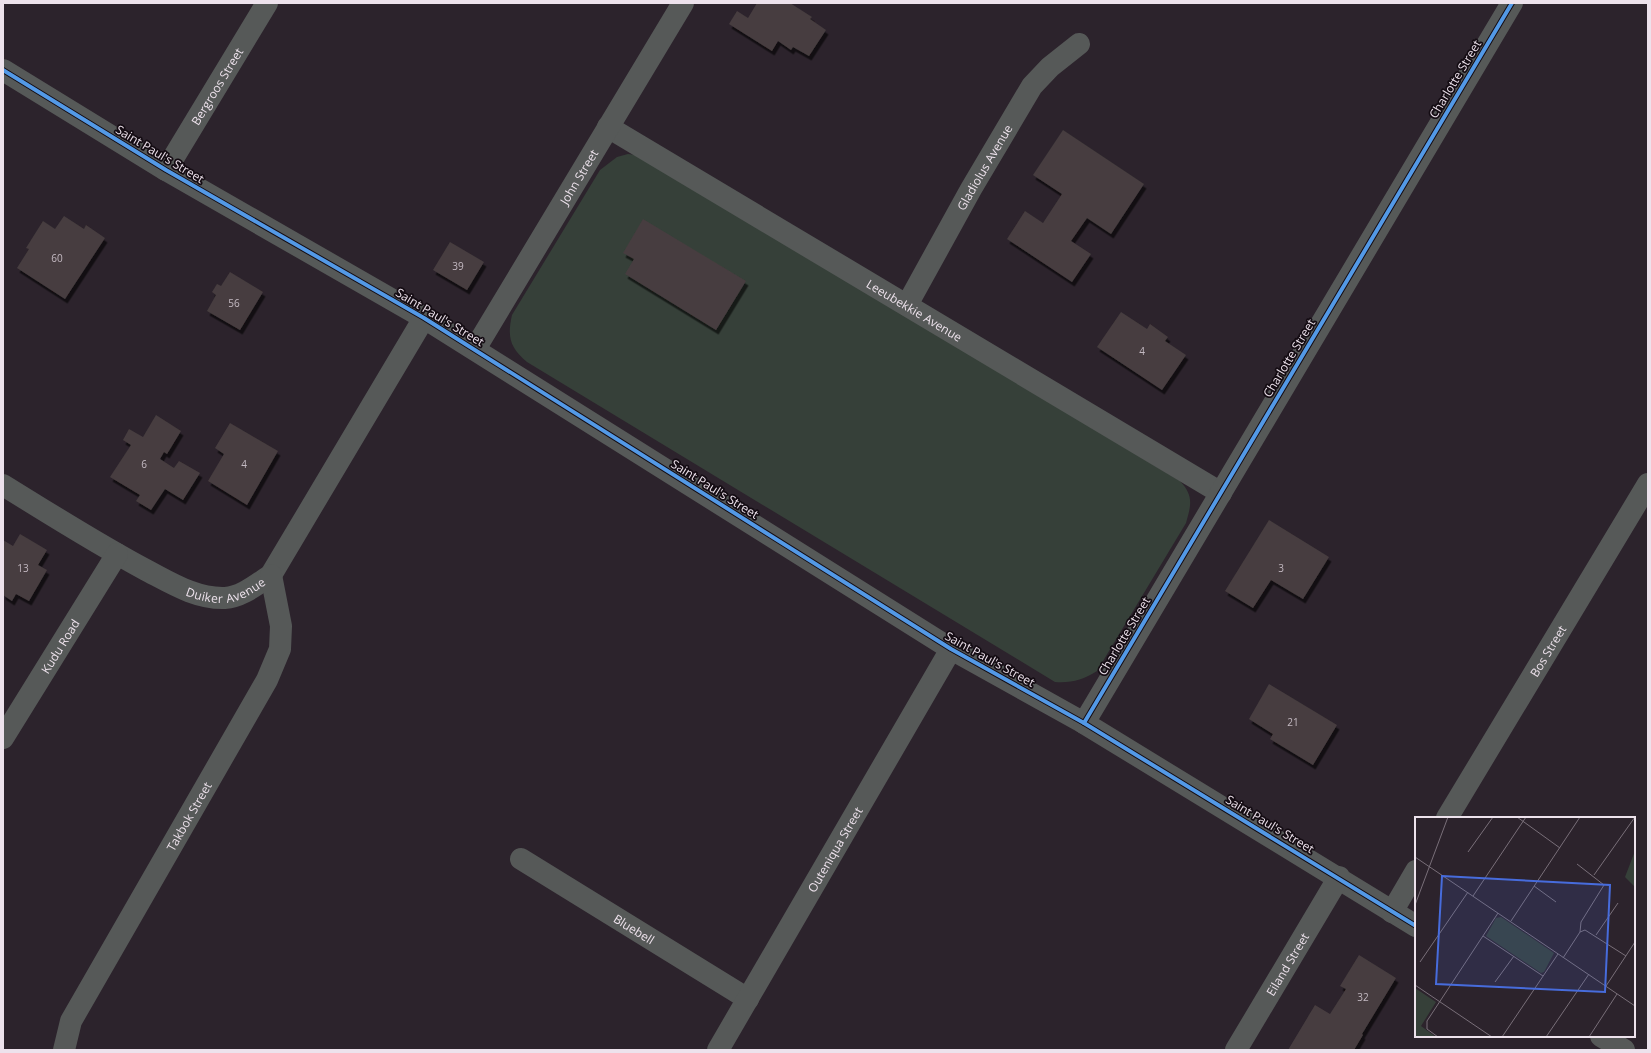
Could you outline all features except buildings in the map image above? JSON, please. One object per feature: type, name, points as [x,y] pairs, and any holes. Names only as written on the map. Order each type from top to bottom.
[{"type":"street","name":"Bergroos Street","points":[[166,170],[267,3]]},
{"type":"street","name":"John Street","points":[[475,349],[683,3]]},
{"type":"street","name":"Charlotte Street","points":[[1084,723],[1512,3]]},
{"type":"street","name":"Gladiolus Avenue","points":[[907,305],[971,189],[1032,86],[1050,67],[1079,44]]},
{"type":"street","name":"Saint Paul's Street","points":[[3,70],[166,170],[424,318],[951,649],[1084,723],[1415,925]]},
{"type":"street","name":"Leeubekkie Avenue","points":[[608,127],[1221,493]]},
{"type":"street","name":"Duiker Avenue","points":[[3,485],[117,554],[185,590],[210,597],[227,598],[243,593],[271,576],[424,318]]},
{"type":"street","name":"Bos Street","points":[[1448,817],[1648,484]]},
{"type":"street","name":"Kudu Road","points":[[3,738],[117,554]]},
{"type":"street","name":"Takbok Street","points":[[64,1050],[72,1021],[267,680],[280,649],[281,626],[271,576]]},
{"type":"street","name":"Outeniqua Street","points":[[718,1050],[951,649]]},
{"type":"street","name":"Bluebell","points":[[521,859],[748,999]]},
{"type":"street","points":[[1392,912],[1415,873]]},
{"type":"street","name":"Eiland Street","points":[[1236,1050],[1338,877]]},
{"type":"street","points":[[1603,1037],[1624,1050]]},
{"type":"shaded area","points":[[628,154],[644,156],[1180,481],[1188,491],[1190,501],[1186,523],[1097,671],[1087,677],[1077,680],[1055,682],[521,357],[511,342],[510,330],[512,315],[600,170],[617,157]]},
{"type":"cycle path","points":[[1084,723],[1512,3]]},
{"type":"cycle path","points":[[3,70],[166,170],[424,318],[951,649],[1084,723],[1415,925]]}]
